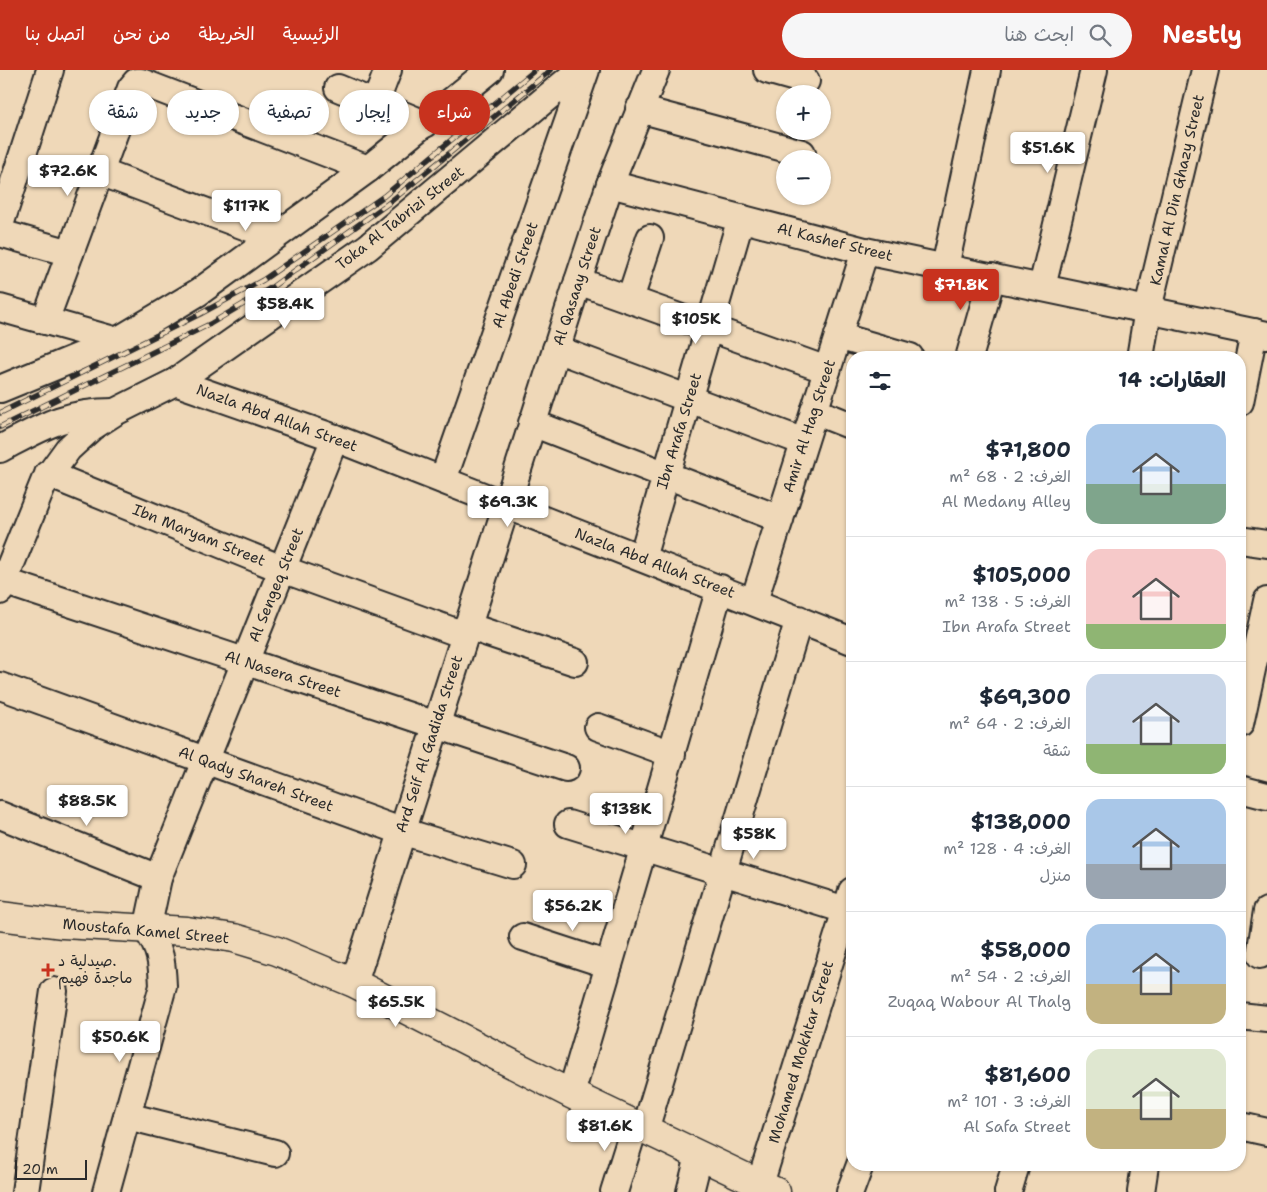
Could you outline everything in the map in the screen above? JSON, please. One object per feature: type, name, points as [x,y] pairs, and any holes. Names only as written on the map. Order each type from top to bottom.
[{"type":"main road","name":"Moustafa Kamel Street","points":[[0,916],[63,924],[187,931],[234,938],[277,951],[354,983],[571,1094],[768,1188]]},
{"type":"street","points":[[0,225],[50,70]]},
{"type":"street","points":[[380,90],[388,70]]},
{"type":"street","name":"Toka Al Tabrizi Street","points":[[1,584],[48,474],[68,449],[92,427],[116,412],[175,382],[368,247],[580,70]]},
{"type":"street","name":"Al Abedi Street","points":[[443,480],[586,70]]},
{"type":"street","name":"Al Qasaay Street","points":[[506,505],[610,184],[656,70]]},
{"type":"street","points":[[767,70],[806,81]]},
{"type":"street","points":[[945,267],[987,70]]},
{"type":"street","points":[[1042,287],[1094,70]]},
{"type":"street","name":"Kamal Al Din Ghazy Street","points":[[1141,351],[1148,309],[1205,70]]},
{"type":"street","points":[[462,90],[482,71]]},
{"type":"street","points":[[45,321],[134,83],[141,82],[368,169]]},
{"type":"street","points":[[338,88],[343,90]]},
{"type":"street","points":[[639,109],[791,150]]},
{"type":"street","points":[[0,389],[117,341],[199,292],[368,169],[419,129]]},
{"type":"street","points":[[100,172],[274,238]]},
{"type":"street","name":"Al Kashef Street","points":[[610,184],[865,251],[1261,333]]},
{"type":"street","name":"Ibn Arafa Street","points":[[642,558],[741,218]]},
{"type":"street","points":[[0,233],[70,253]]},
{"type":"street","points":[[630,299],[650,238]]},
{"type":"street","name":"Amir Al Hag Street","points":[[754,601],[865,251]]},
{"type":"street","points":[[972,351],[992,277]]},
{"type":"street","points":[[578,281],[827,370]]},
{"type":"street","points":[[0,308],[117,341]]},
{"type":"street","points":[[1246,382],[1261,333]]},
{"type":"street","points":[[838,336],[889,351]]},
{"type":"street","points":[[556,349],[804,442]]},
{"type":"street","name":"Nazla Abd Allah Street","points":[[175,382],[335,438],[846,639]]},
{"type":"street","points":[[814,411],[846,424]]},
{"type":"street","points":[[0,449],[58,419],[87,412],[116,412]]},
{"type":"street","points":[[532,423],[780,519]]},
{"type":"street","name":"Al Sengeq Street","points":[[147,930],[158,878],[335,438]]},
{"type":"street","name":"Ibn Maryam Street","points":[[48,474],[282,569],[465,631],[575,662]]},
{"type":"street","name":"Ard Seif Al Gadida Street","points":[[354,983],[506,505]]},
{"type":"street","points":[[1246,541],[1267,544]]},
{"type":"street","name":"Al Nasera Street","points":[[1,584],[245,661],[566,768]]},
{"type":"street","points":[[571,1094],[720,588]]},
{"type":"street","points":[[1246,697],[1267,601]]},
{"type":"street","points":[[614,1192],[640,1127],[723,872],[799,619]]},
{"type":"street","name":"Al Qady Shareh Street","points":[[0,686],[401,831],[513,865]]},
{"type":"street","points":[[598,727],[672,754]]},
{"type":"street","points":[[1246,791],[1267,796]]},
{"type":"street","points":[[0,815],[158,878]]},
{"type":"street","points":[[568,824],[723,872],[846,903]]},
{"type":"street","points":[[1256,954],[1267,912]]},
{"type":"street","name":"Mohamed Mokhtar Street","points":[[768,1188],[846,918]]},
{"type":"street","points":[[106,1192],[163,986],[162,962],[158,946],[147,930]]},
{"type":"street","points":[[523,937],[609,966]]},
{"type":"street","points":[[25,1192],[54,991]]},
{"type":"street","points":[[1246,1017],[1267,1019]]},
{"type":"street","points":[[127,1116],[275,1153]]},
{"type":"street","points":[[1246,1127],[1267,1132]]},
{"type":"street","points":[[690,1192],[699,1156]]},
{"type":"street","points":[[850,1192],[858,1171]]},
{"type":"street","points":[[1008,1192],[1014,1171]]},
{"type":"street","points":[[1141,1192],[1144,1171]]},
{"type":"railway","points":[[0,413],[200,314],[263,280],[384,196],[535,70]]},
{"type":"railway","points":[[0,427],[210,324],[272,287],[390,202],[551,70]]},
{"type":"place","name":"صيدلية د. ماجدة فهيم","points":[[48,970]]}]
